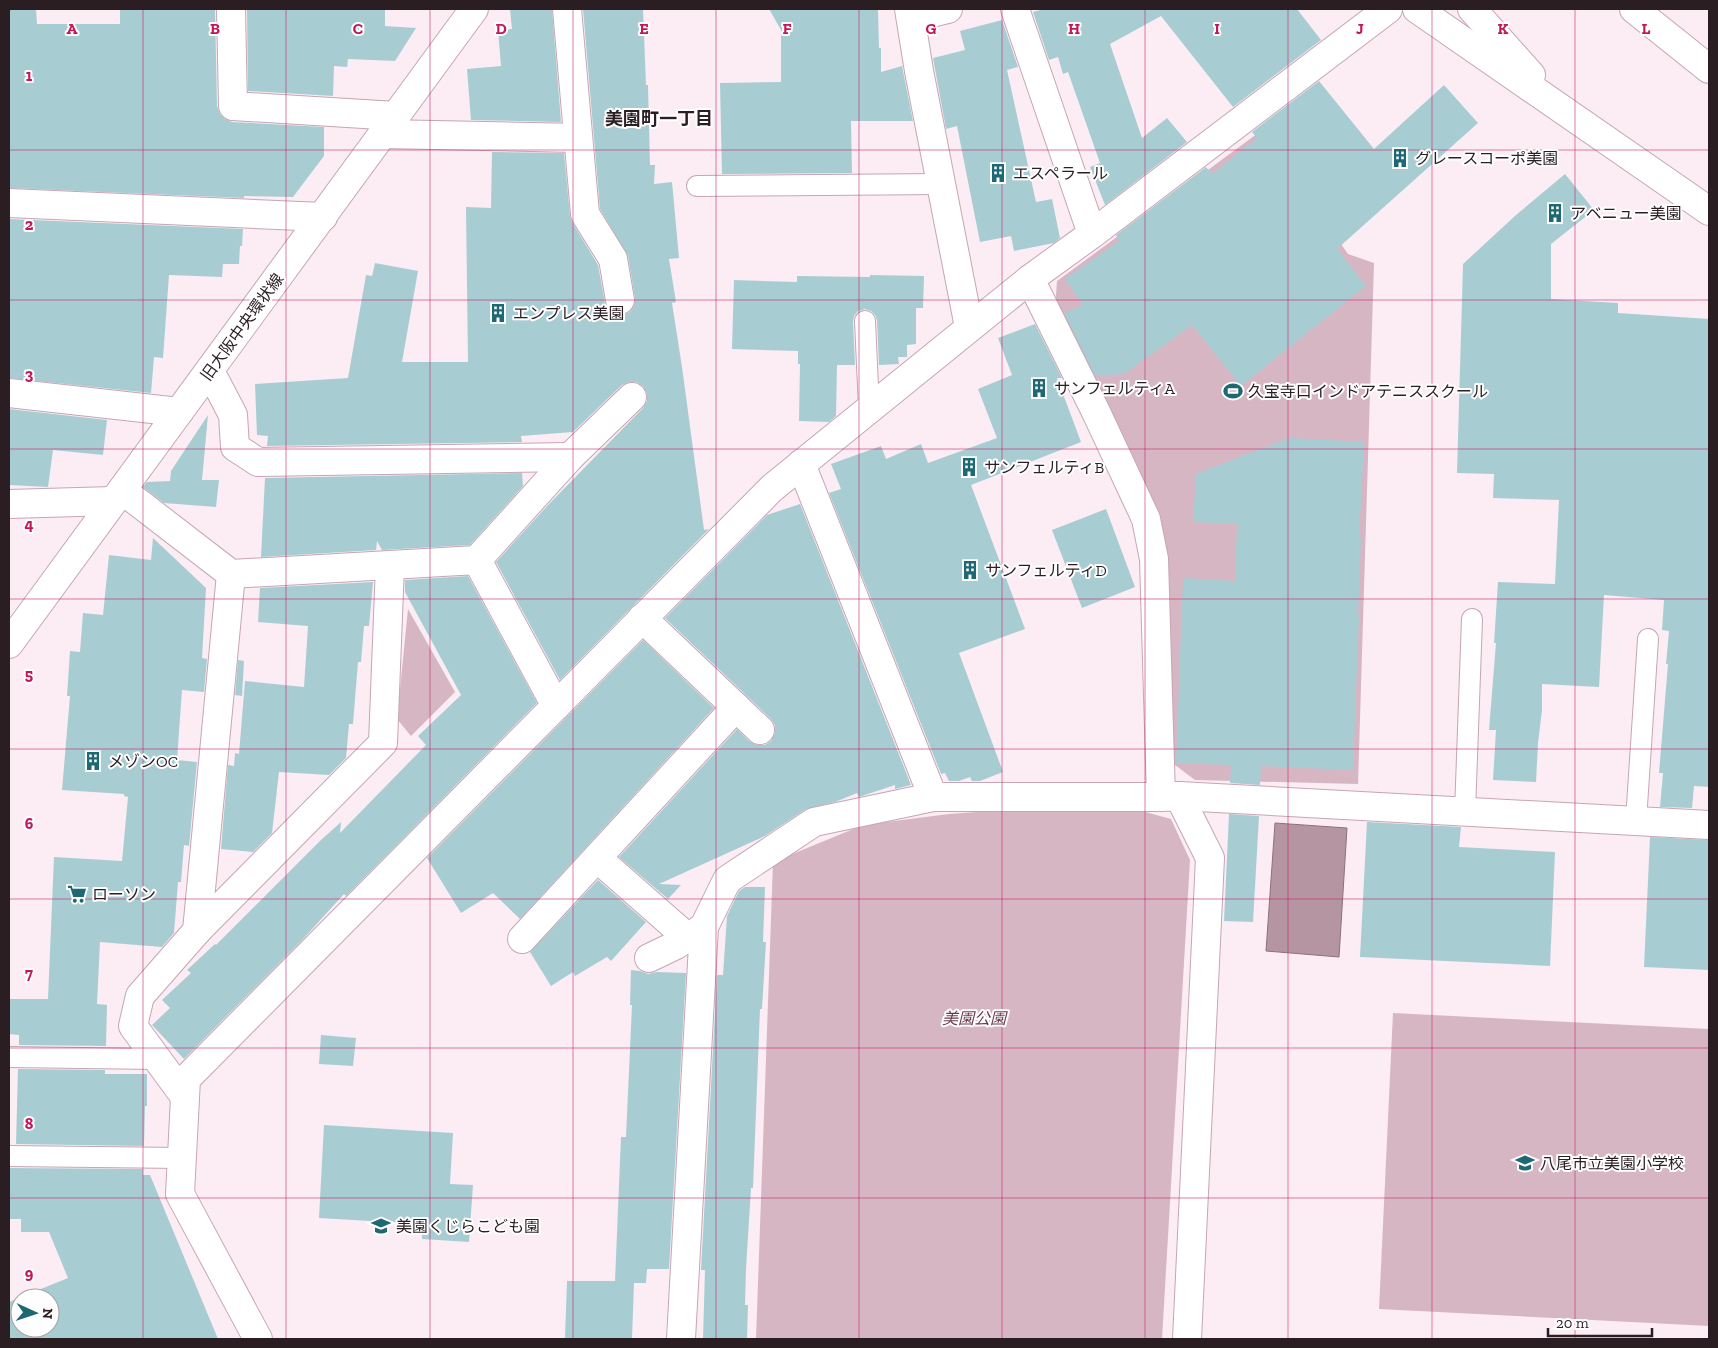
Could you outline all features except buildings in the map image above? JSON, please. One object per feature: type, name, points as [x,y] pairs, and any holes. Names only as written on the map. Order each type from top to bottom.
[{"type":"street","points":[[231,9],[233,106],[390,125],[578,138]]},
{"type":"street","name":"旧大阪中央環状線","points":[[9,644],[474,9]]},
{"type":"street","points":[[567,9],[585,214],[613,259],[620,300]]},
{"type":"street","points":[[948,9],[910,13],[919,71],[969,327]]},
{"type":"street","points":[[1015,9],[1092,234]]},
{"type":"street","points":[[258,1339],[180,1194],[186,1079],[772,488],[1030,279],[1388,9]]},
{"type":"street","points":[[1417,9],[1709,210]]},
{"type":"street","points":[[1472,9],[1558,106]]},
{"type":"street","points":[[1634,9],[1709,69]]},
{"type":"street","points":[[9,203],[323,217]]},
{"type":"street","points":[[1030,279],[1096,412],[1146,519],[1154,559],[1170,797],[1210,858],[1187,1339]]},
{"type":"street","points":[[210,371],[233,415],[235,447],[258,462],[570,457]]},
{"type":"street","points":[[9,392],[179,412]]},
{"type":"street","points":[[9,504],[118,496],[232,574],[477,560],[570,457],[632,397]]},
{"type":"street","points":[[801,464],[933,797]]},
{"type":"street","points":[[477,560],[556,706]]},
{"type":"street","points":[[185,1097],[133,1026],[140,996],[197,931],[383,743],[390,565]]},
{"type":"street","points":[[197,931],[232,574]]},
{"type":"street","points":[[642,618],[760,730]]},
{"type":"street","points":[[522,939],[736,708]]},
{"type":"street","points":[[649,958],[676,945],[696,932],[727,880],[814,822],[933,797],[1170,797],[1709,825]]},
{"type":"street","points":[[597,858],[696,932]]},
{"type":"street","points":[[681,1339],[696,932]]},
{"type":"lane","points":[[697,186],[941,184]]},
{"type":"lane","points":[[865,321],[869,409]]},
{"type":"lane","points":[[1465,812],[1472,619]]},
{"type":"lane","points":[[1636,821],[1648,639]]},
{"type":"lane","points":[[9,1058],[157,1060]]},
{"type":"lane","points":[[9,1156],[182,1158]]},
{"type":"green space","name":"久宝寺口インドアテニススクール","points":[[1269,125],[1312,203],[1348,254],[1374,263],[1358,784],[1195,780],[1171,762],[1167,575],[1055,309],[1057,281]]},
{"type":"green space","points":[[408,609],[455,692],[411,736],[397,719]]},
{"type":"green space","name":"美園公園","points":[[1031,808],[1138,810],[1171,819],[1190,860],[1162,1339],[756,1339],[773,862],[863,825],[949,814]]},
{"type":"green space","points":[[1393,1013],[1709,1029],[1709,1326],[1379,1309]]},
{"type":"shaded area","points":[[1275,823],[1347,828],[1339,957],[1266,951]]},
{"type":"place","name":"グレースコーポ美園","points":[[1400,158]]},
{"type":"place","name":"エスペラール","points":[[998,173]]},
{"type":"place","name":"アベニュー美園","points":[[1555,213]]},
{"type":"place","name":"エンプレス美園","points":[[498,313]]},
{"type":"place","name":"サンフェルティA","points":[[1039,388]]},
{"type":"place","name":"久宝寺口インドアテニススクール","points":[[1233,391]]},
{"type":"place","name":"サンフェルティB","points":[[969,467]]},
{"type":"place","name":"サンフェルティD","points":[[970,570]]},
{"type":"place","name":"メゾンOC","points":[[93,761]]},
{"type":"place","name":"ローソン","points":[[77,894]]},
{"type":"place","name":"八尾市立美園小学校","points":[[1525,1163]]},
{"type":"place","name":"美園くじらこども園","points":[[381,1226]]},
{"type":"district","name":"美園町一丁目","points":[[659,119]]}]
